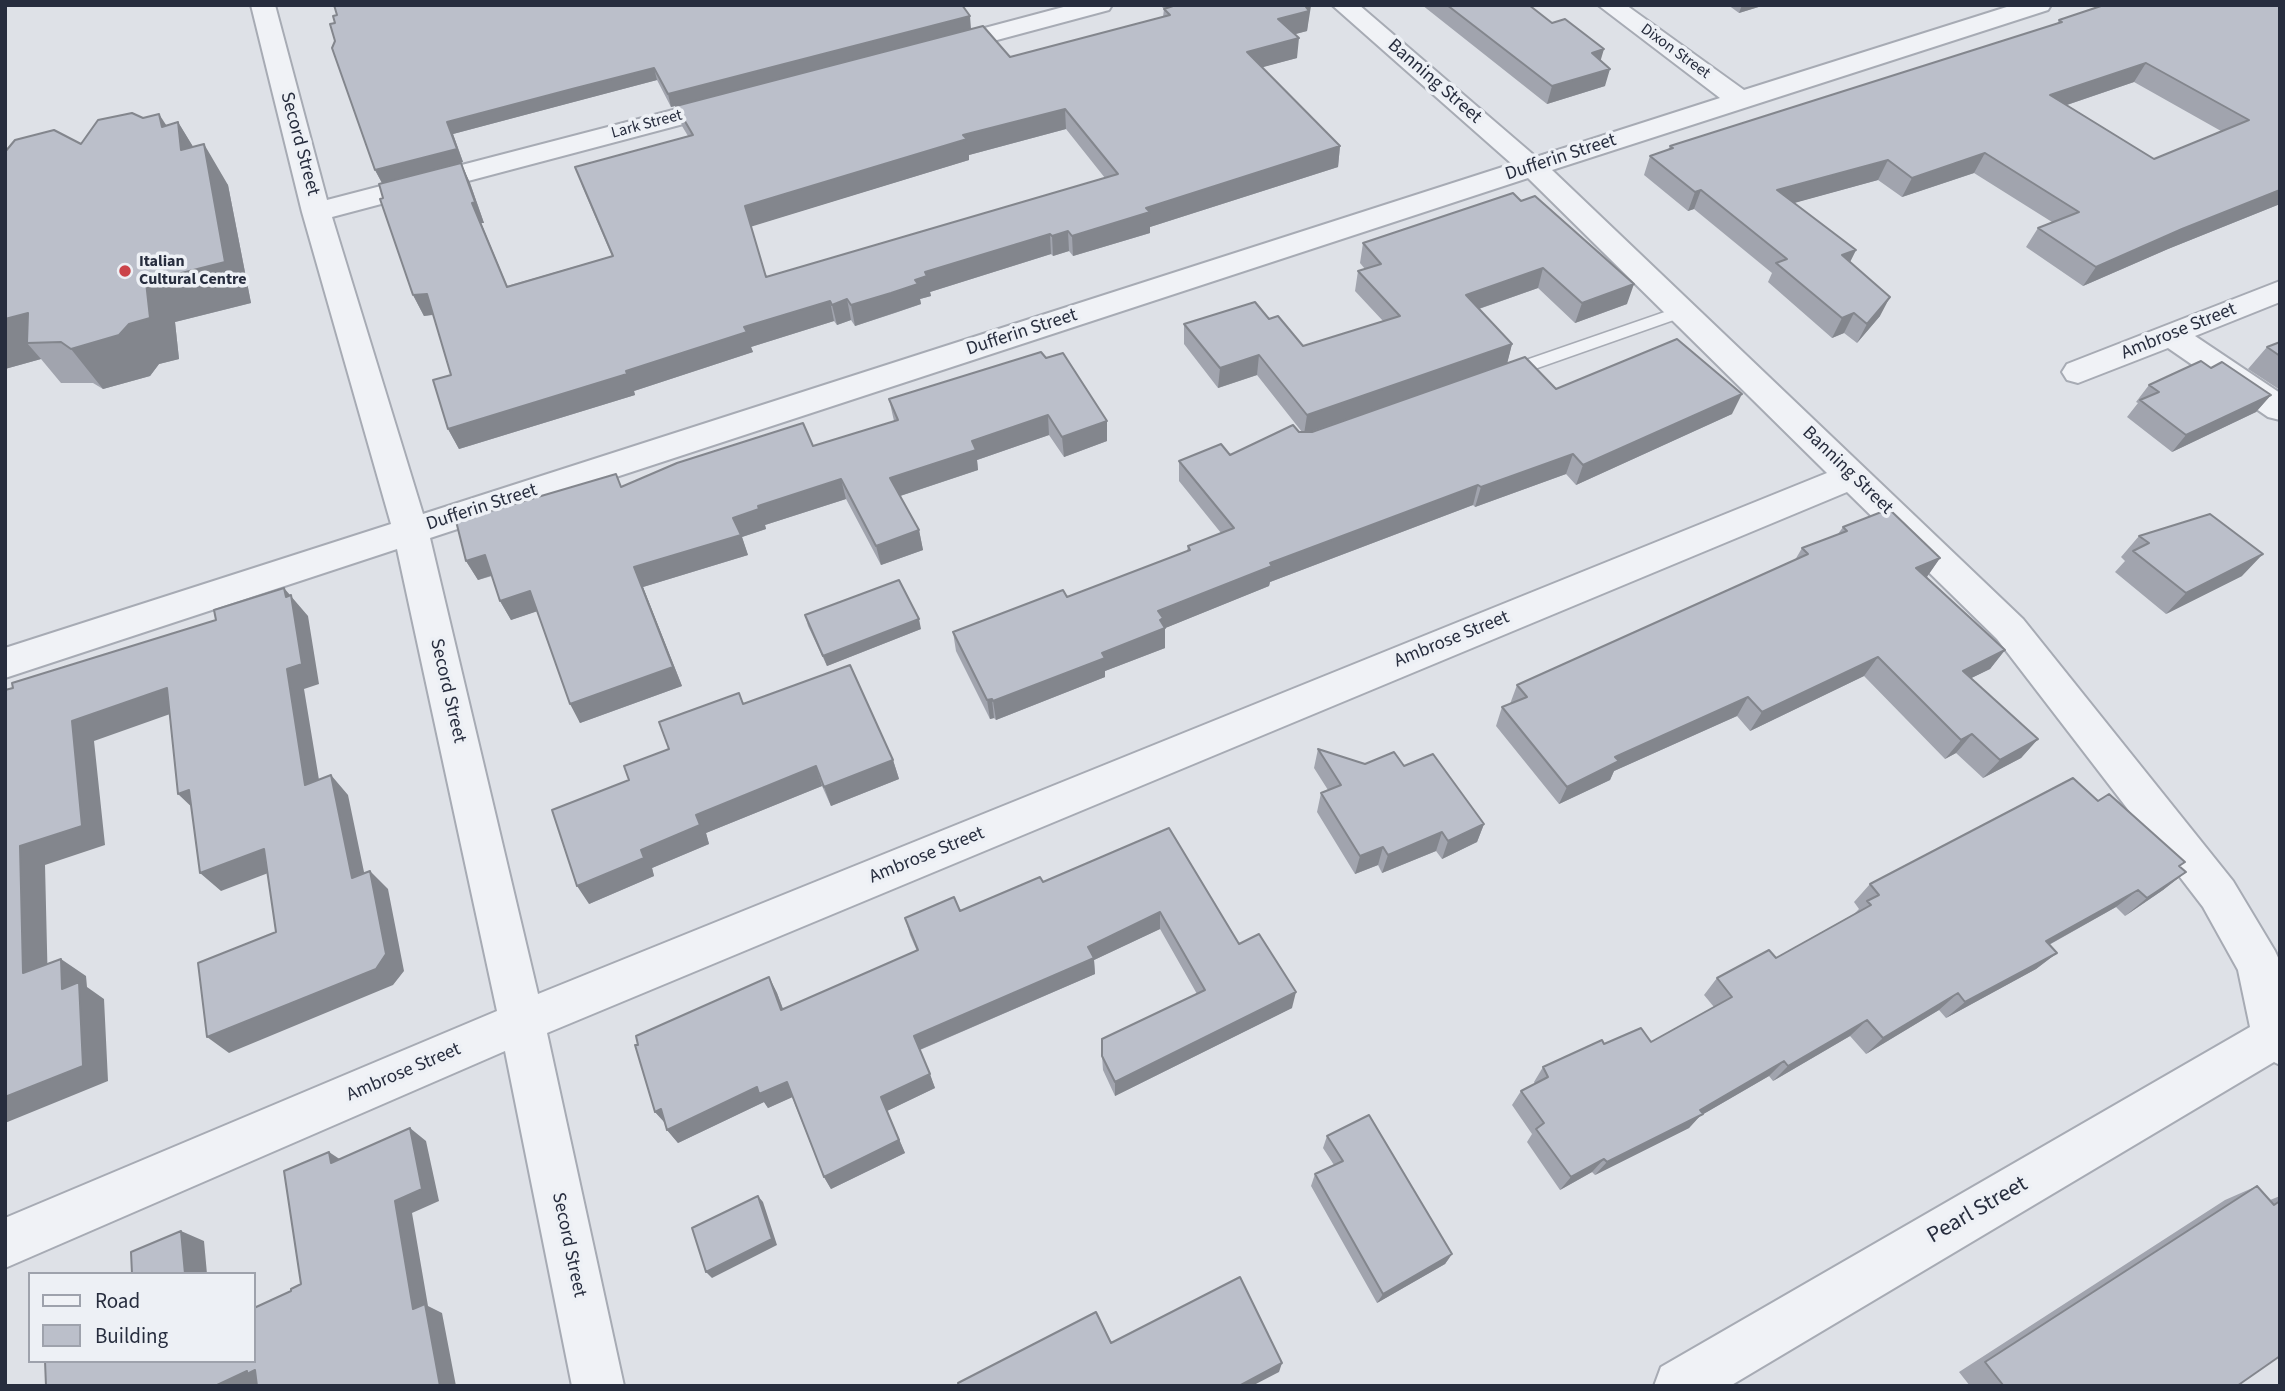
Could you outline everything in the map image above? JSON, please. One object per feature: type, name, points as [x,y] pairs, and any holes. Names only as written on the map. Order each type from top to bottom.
[{"type":"street","name":"Secord Street","points":[[262,5],[316,212],[411,531],[522,1022],[598,1386]]},
{"type":"street","points":[[911,55],[1100,5]]},
{"type":"street","name":"Banning Street","points":[[1344,5],[1533,168],[2010,629],[2218,894],[2259,965],[2277,1040]]},
{"type":"street","name":"Dixon Street","points":[[1610,5],[1740,100]]},
{"type":"street","name":"Dufferin Street","points":[[5,663],[2039,5]]},
{"type":"street","name":"Lark Street","points":[[316,212],[749,98]]},
{"type":"street","name":"Ambrose Street","points":[[2078,372],[2280,291]]},
{"type":"street","points":[[2173,336],[2280,409]]},
{"type":"street","name":"Ambrose Street","points":[[5,1243],[522,1022],[1853,475]]},
{"type":"street","name":"Pearl Street","points":[[1680,1386],[2277,1040]]},
{"type":"lane","points":[[1486,380],[1682,312]]},
{"type":"building","points":[[334,5],[962,5],[970,16],[668,94],[654,68],[572,89],[447,122],[457,149],[375,170],[332,48],[335,41],[330,24],[335,23],[333,16],[337,15]]},
{"type":"building","points":[[1176,5],[1310,5],[1306,7],[1309,11],[1278,19],[1299,38],[1247,52],[1340,146],[1146,208],[1150,212],[1072,236],[1068,231],[1052,236],[1050,234],[925,272],[927,276],[915,280],[918,284],[891,293],[851,305],[847,299],[832,305],[830,301],[744,327],[747,332],[626,371],[627,374],[448,429],[433,380],[451,375],[427,294],[413,295],[380,199],[383,198],[379,184],[461,163],[475,202],[472,203],[507,287],[613,256],[575,167],[693,135],[676,106],[983,26],[1010,57],[1170,15],[1164,9]],"holes":[[[1065,109],[1118,174],[766,277],[745,206],[967,139],[963,135]]]},
{"type":"building","points":[[1447,5],[1529,5],[1552,23],[1565,19],[1604,49],[1592,53],[1610,69],[1552,86]]},
{"type":"building","points":[[2104,5],[2280,5],[2280,190],[2096,267],[2038,228],[2079,212],[1985,153],[1912,178],[1888,160],[1777,190],[1856,250],[1842,255],[1890,297],[1867,324],[1854,313],[1842,318],[1776,263],[1787,259],[1701,190],[1695,192],[1650,156],[1673,148],[1670,146],[2062,22],[2059,20]],"holes":[[[2146,63],[2249,120],[2154,159],[2050,95]]]},
{"type":"building","name":"Italian Cultural Centre","points":[[132,113],[143,118],[159,114],[162,127],[178,122],[181,150],[204,144],[225,262],[146,282],[150,318],[129,324],[119,335],[71,349],[61,342],[27,343],[28,313],[5,319],[5,152],[15,140],[54,130],[81,144],[98,120]]},
{"type":"building","points":[[1513,193],[1521,201],[1535,196],[1634,284],[1582,303],[1543,268],[1466,295],[1512,344],[1307,415],[1259,355],[1220,368],[1184,324],[1255,302],[1269,319],[1278,316],[1303,346],[1400,316],[1358,271],[1381,264],[1363,243]]},
{"type":"building","points":[[1677,339],[1742,394],[1583,465],[1573,454],[1481,487],[1478,485],[1270,563],[1272,566],[1158,611],[1165,628],[1102,653],[1105,658],[993,701],[987,700],[953,632],[1063,590],[1067,597],[1190,550],[1188,546],[1234,528],[1179,461],[1221,444],[1230,455],[1293,425],[1299,432],[1312,432],[1525,357],[1556,389]]},
{"type":"building","points":[[2280,342],[2280,356],[2267,347]]},
{"type":"building","points":[[1041,352],[1046,358],[1063,353],[1107,421],[1062,437],[1048,415],[972,441],[976,450],[890,478],[919,530],[876,546],[841,479],[758,506],[759,509],[733,518],[741,535],[634,567],[673,667],[570,704],[530,591],[500,601],[485,555],[466,561],[456,521],[616,474],[621,487],[677,463],[803,423],[813,446],[898,420],[889,399]]},
{"type":"building","points":[[2201,361],[2211,368],[2222,362],[2271,395],[2186,435],[2140,400],[2159,392],[2149,385]]},
{"type":"building","points":[[1889,509],[1940,558],[1916,568],[2005,650],[1963,671],[2038,739],[2000,760],[1972,734],[1961,740],[1878,657],[1762,712],[1748,697],[1615,757],[1619,761],[1567,787],[1502,707],[1527,697],[1517,685],[1808,554],[1802,548],[1847,531],[1843,527]]},
{"type":"building","points":[[2210,514],[2263,554],[2186,593],[2133,551],[2149,543],[2139,536]]},
{"type":"building","points":[[899,580],[919,619],[823,656],[805,615]]},
{"type":"building","points":[[284,588],[286,597],[291,595],[302,664],[287,669],[305,785],[331,775],[352,878],[370,871],[386,954],[376,969],[207,1037],[198,963],[276,932],[264,849],[200,873],[189,790],[178,794],[167,688],[72,721],[82,826],[20,846],[23,973],[61,959],[62,989],[79,982],[83,1066],[5,1097],[5,690],[13,688],[12,683],[216,620],[214,610]]},
{"type":"building","points":[[850,665],[893,760],[824,787],[816,766],[696,815],[700,825],[641,850],[644,858],[577,886],[552,810],[629,780],[624,766],[669,749],[659,722],[739,693],[743,704]]},
{"type":"building","points":[[1318,749],[1365,764],[1394,752],[1404,766],[1433,754],[1484,824],[1448,841],[1442,832],[1388,855],[1383,847],[1360,856],[1321,793],[1341,785]]},
{"type":"building","points":[[2073,778],[2098,801],[2109,794],[2185,862],[2179,866],[2186,872],[2147,898],[2138,890],[2046,941],[2057,953],[1965,1002],[1958,993],[1883,1038],[1867,1020],[1788,1066],[1784,1061],[1700,1110],[1703,1114],[1571,1177],[1536,1129],[1544,1123],[1521,1091],[1548,1077],[1543,1067],[1602,1040],[1604,1044],[1641,1028],[1651,1042],[1732,997],[1717,978],[1769,950],[1776,958],[1871,905],[1867,901],[1879,895],[1870,884]]},
{"type":"building","points":[[1169,828],[1239,944],[1259,934],[1296,992],[1115,1082],[1102,1056],[1102,1039],[1205,990],[1160,912],[1088,947],[1094,958],[914,1036],[930,1074],[881,1097],[899,1140],[824,1177],[787,1082],[759,1094],[757,1087],[667,1130],[661,1109],[655,1112],[635,1045],[638,1045],[636,1036],[769,977],[781,1010],[918,950],[905,918],[954,897],[960,911],[1040,877],[1043,882]]},
{"type":"building","points":[[1369,1115],[1452,1254],[1383,1294],[1315,1174],[1343,1161],[1327,1136]]},
{"type":"building","points":[[410,1128],[422,1189],[395,1201],[413,1309],[425,1304],[440,1386],[257,1386],[255,1370],[215,1386],[46,1386],[45,1363],[256,1363],[256,1307],[301,1284],[284,1171],[329,1152],[331,1163]]},
{"type":"building","points":[[2257,1186],[2274,1205],[2280,1201],[2280,1356],[2237,1386],[2001,1386],[2003,1385],[1985,1362]]},
{"type":"building","points":[[758,1196],[772,1239],[706,1272],[692,1228]]},
{"type":"building","points":[[181,1231],[185,1272],[132,1272],[131,1252]]},
{"type":"building","points":[[1240,1277],[1282,1363],[1239,1386],[959,1386],[958,1383],[1096,1312],[1111,1343]]},
{"type":"place","name":"Italian Cultural Centre","points":[[125,271]]}]
